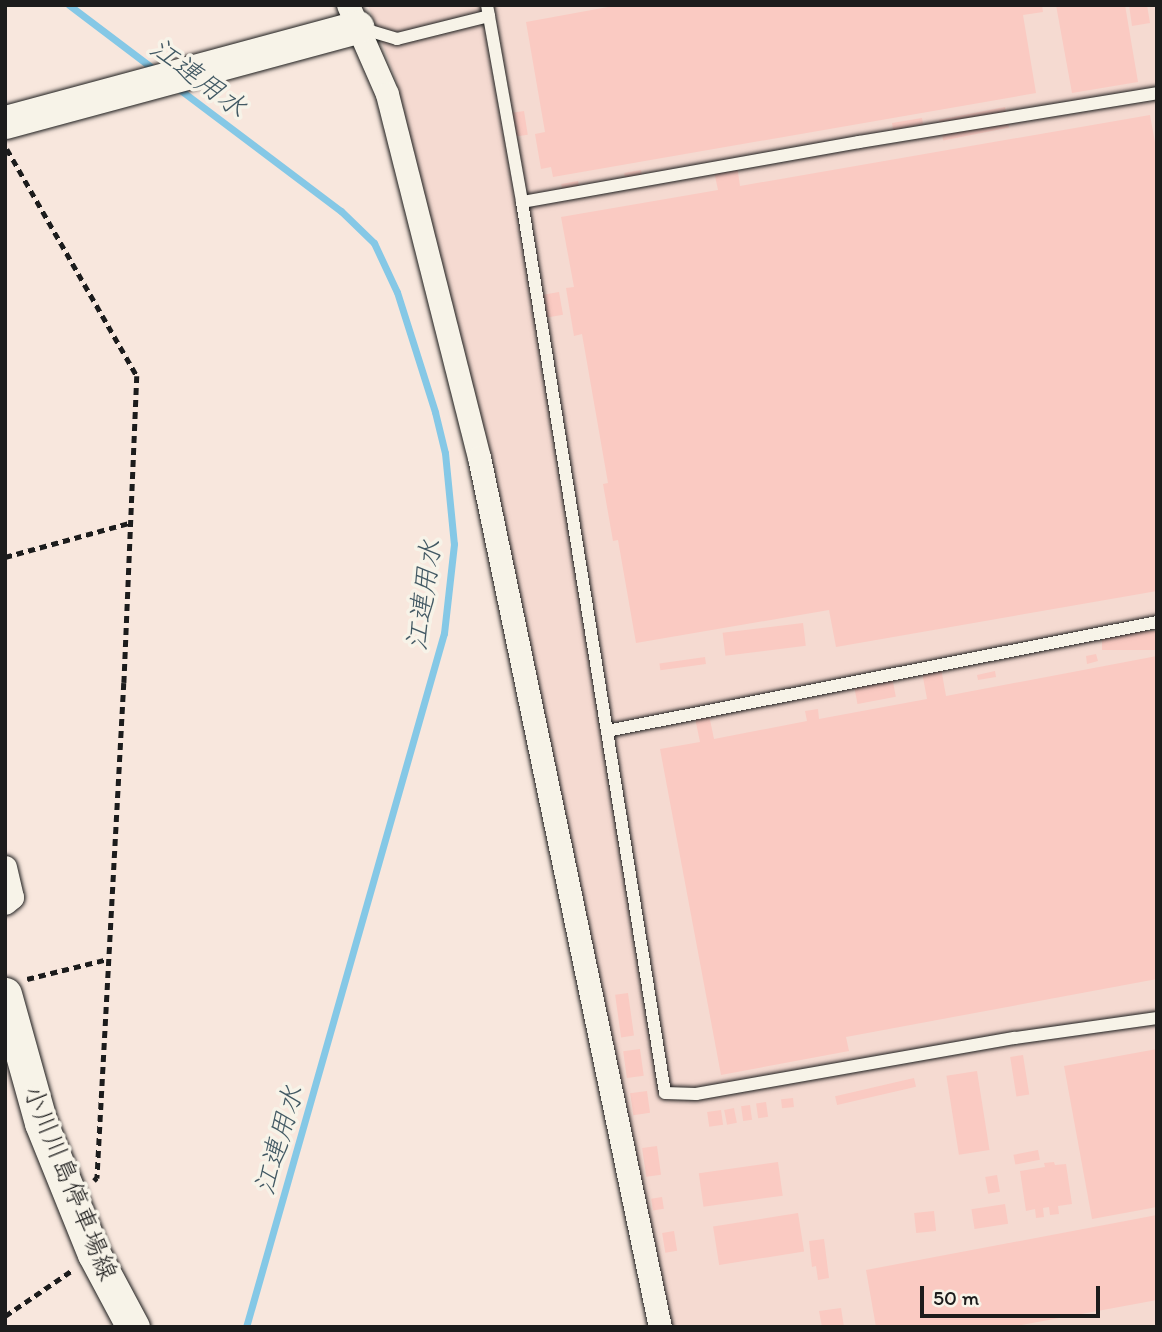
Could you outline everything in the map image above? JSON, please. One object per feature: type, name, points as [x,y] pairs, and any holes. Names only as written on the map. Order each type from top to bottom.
[{"type":"street","points":[[5,122],[207,68],[352,16],[387,94],[479,457],[660,1327]]},
{"type":"street","points":[[5,867],[12,897],[5,903]]},
{"type":"street","name":"小川川島停車場線","points":[[12,988],[41,1123],[94,1254],[133,1327]]},
{"type":"lane","points":[[352,16],[397,39],[488,11],[522,202],[665,1093],[696,1094],[1015,1038],[1157,1018]]},
{"type":"lane","points":[[522,202],[1157,93]]},
{"type":"lane","points":[[607,730],[1157,622]]},
{"type":"path","points":[[5,146],[137,376],[124,683],[97,1178],[73,1201]]},
{"type":"path","points":[[5,557],[129,523]]},
{"type":"path","points":[[12,988],[108,959]]},
{"type":"path","points":[[5,1316],[94,1254]]},
{"type":"shaded area","points":[[368,5],[1157,5],[1157,1327],[666,1327],[517,592],[396,80]]},
{"type":"building","points":[[619,5],[1042,5],[1043,12],[1023,15],[1036,93],[553,177],[551,167],[541,169],[535,134],[545,132],[526,22]]},
{"type":"building","points":[[1056,5],[1125,5],[1138,82],[1072,93]]},
{"type":"building","points":[[1129,5],[1147,5],[1150,23],[1132,26]]},
{"type":"building","points":[[1005,107],[1009,128],[943,140],[939,120]]},
{"type":"building","points":[[524,111],[528,135],[513,137],[509,113]]},
{"type":"building","points":[[1150,115],[1157,153],[1157,591],[836,647],[829,610],[636,643],[618,540],[613,541],[603,484],[608,483],[582,334],[574,336],[566,288],[574,287],[561,217],[718,190],[712,162],[736,158],[740,186]]},
{"type":"building","points":[[922,118],[923,124],[893,130],[892,123]]},
{"type":"building","points":[[641,170],[643,181],[626,184],[624,173]]},
{"type":"building","points":[[578,181],[580,192],[563,195],[561,184]]},
{"type":"building","points":[[559,292],[563,315],[547,317],[543,295]]},
{"type":"building","points":[[803,623],[806,646],[725,656],[723,633]]},
{"type":"building","points":[[1102,631],[1157,631],[1157,650],[1102,650]]},
{"type":"building","points":[[1096,654],[1098,661],[1087,664],[1086,656]]},
{"type":"building","points":[[1157,656],[1157,979],[846,1037],[849,1051],[721,1075],[660,749],[700,742],[694,713],[708,710],[714,739],[807,721],[805,711],[818,709],[819,719],[927,699],[922,672],[941,668],[946,696]]},
{"type":"building","points":[[705,657],[706,664],[660,670],[659,663]]},
{"type":"building","points":[[995,671],[996,677],[978,680],[977,675]]},
{"type":"building","points":[[892,677],[896,697],[858,704],[854,684]]},
{"type":"building","points":[[628,993],[634,1036],[621,1037],[615,995]]},
{"type":"building","points":[[640,1049],[644,1076],[627,1078],[623,1051]]},
{"type":"building","points":[[1157,1049],[1157,1207],[1092,1219],[1064,1066]]},
{"type":"building","points":[[1023,1055],[1029,1095],[1016,1097],[1010,1057]]},
{"type":"building","points":[[977,1071],[990,1150],[959,1155],[946,1076]]},
{"type":"building","points":[[914,1078],[916,1087],[837,1105],[835,1096]]},
{"type":"building","points":[[647,1091],[650,1113],[633,1115],[630,1093]]},
{"type":"building","points":[[793,1098],[794,1107],[782,1108],[781,1099]]},
{"type":"building","points":[[766,1102],[768,1117],[758,1118],[756,1103]]},
{"type":"building","points":[[750,1105],[752,1120],[743,1121],[741,1106]]},
{"type":"building","points":[[734,1108],[737,1123],[727,1125],[724,1110]]},
{"type":"building","points":[[721,1110],[723,1125],[709,1127],[707,1112]]},
{"type":"building","points":[[657,1146],[661,1175],[646,1177],[642,1148]]},
{"type":"building","points":[[1038,1150],[1040,1160],[1015,1165],[1013,1155]]},
{"type":"building","points":[[778,1162],[783,1196],[704,1207],[699,1173]]},
{"type":"building","points":[[1054,1162],[1055,1165],[1066,1164],[1072,1204],[1058,1206],[1059,1214],[1050,1215],[1049,1207],[1043,1208],[1044,1217],[1036,1218],[1035,1209],[1026,1211],[1020,1171],[1045,1167],[1044,1163]]},
{"type":"building","points":[[997,1175],[1000,1192],[988,1194],[985,1177]]},
{"type":"building","points":[[662,1197],[664,1209],[653,1211],[651,1199]]},
{"type":"building","points":[[1005,1204],[1008,1224],[975,1229],[971,1209]]},
{"type":"building","points":[[934,1211],[936,1231],[916,1233],[914,1213]]},
{"type":"building","points":[[798,1213],[804,1252],[719,1265],[713,1226]]},
{"type":"building","points":[[1157,1215],[1157,1300],[1011,1327],[876,1327],[866,1270]]},
{"type":"building","points":[[674,1231],[677,1251],[665,1253],[662,1233]]},
{"type":"building","points":[[824,1239],[829,1278],[818,1280],[816,1266],[812,1267],[809,1241]]},
{"type":"building","points":[[841,1308],[844,1327],[822,1327],[819,1311]]},
{"type":"waterway","name":"江連用水","points":[[69,5],[155,70]]},
{"type":"waterway","name":"江連用水","points":[[175,86],[341,211],[374,243],[397,292],[435,412],[445,453],[454,544],[444,633],[246,1327]]}]
